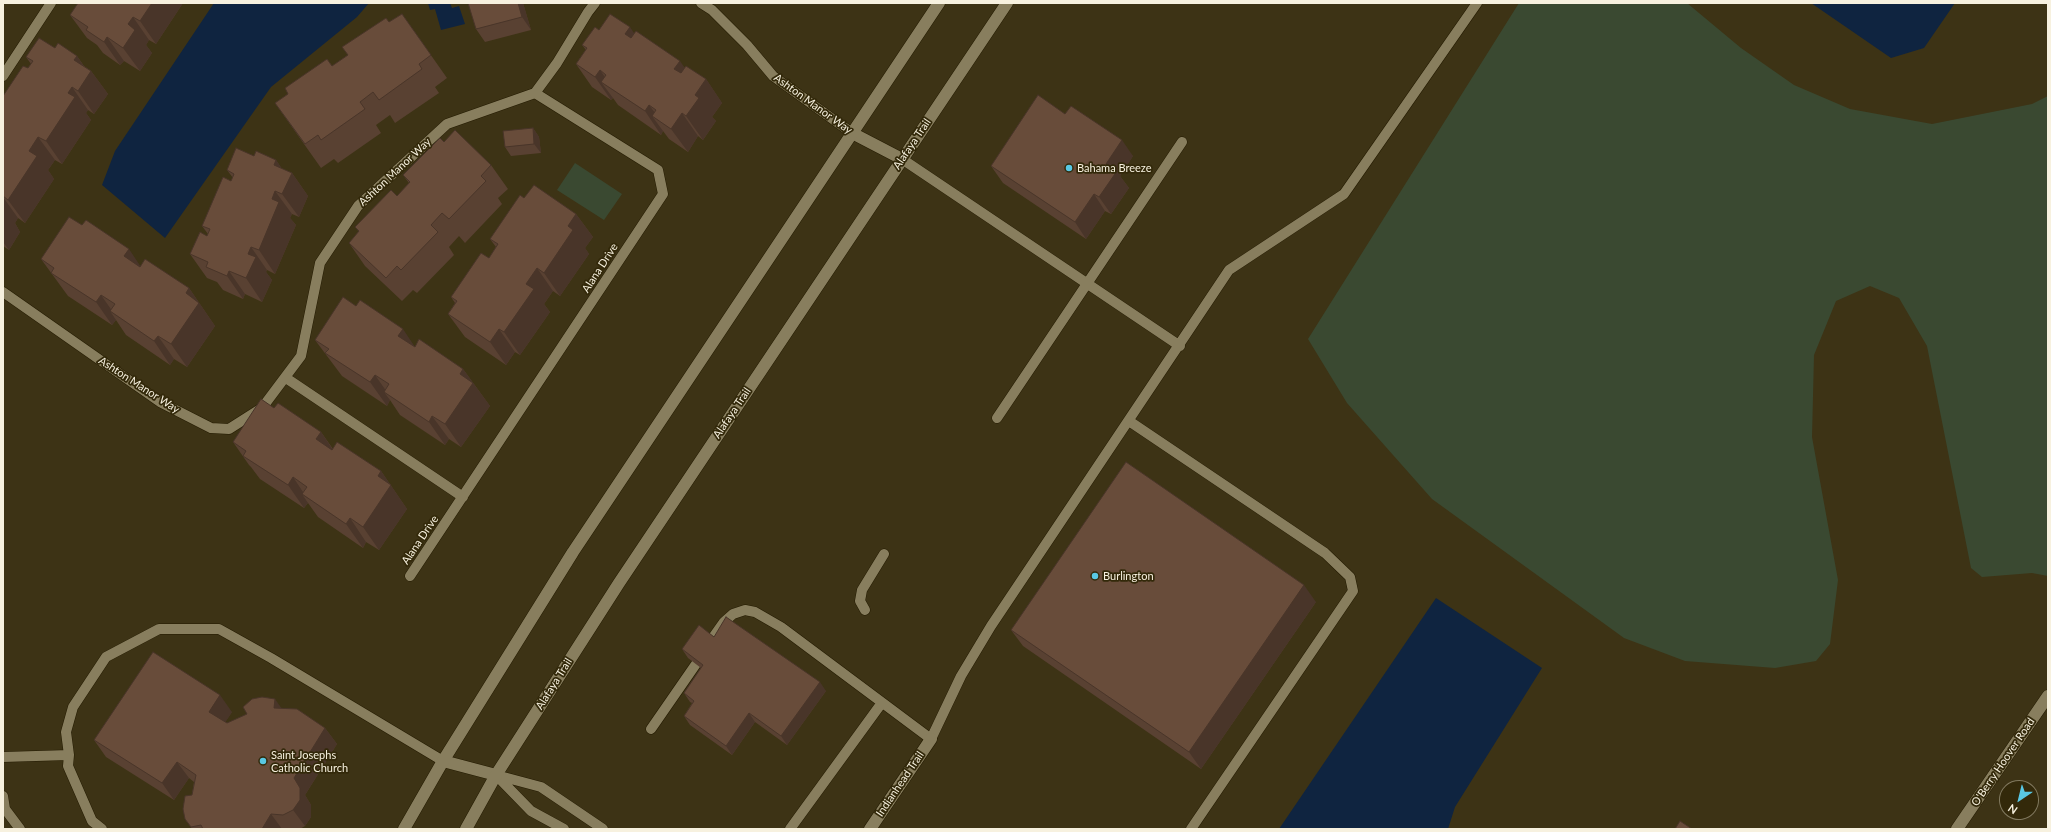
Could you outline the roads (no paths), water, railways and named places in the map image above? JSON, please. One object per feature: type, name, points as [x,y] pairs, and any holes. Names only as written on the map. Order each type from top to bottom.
[{"type":"main road","points":[[404,829],[443,761],[573,552],[939,3]]},
{"type":"main road","name":"Alafaya Trail","points":[[466,829],[496,775],[619,583],[1007,3]]},
{"type":"main road","name":"Ashton Manor Way","points":[[852,133],[902,159]]},
{"type":"main road","name":"O'Berry Hoover Road","points":[[1957,829],[2048,696]]},
{"type":"main road","name":"Indianhead Trail","points":[[870,829],[931,739]]},
{"type":"main road","points":[[443,761],[496,775]]},
{"type":"lane","points":[[3,76],[51,3]]},
{"type":"lane","points":[[535,93],[557,63],[595,3]]},
{"type":"lane","name":"Ashton Manor Way","points":[[700,3],[712,10],[748,45],[773,76],[852,133]]},
{"type":"lane","points":[[712,639],[724,622],[733,614],[745,610],[755,612],[781,626],[882,704],[931,739],[962,676],[992,626],[1180,346],[1229,270],[1344,194],[1475,3]]},
{"type":"lane","name":"Ashton Manor Way","points":[[3,292],[160,402],[211,428],[229,429],[262,408],[286,378],[301,356],[320,263],[358,206],[446,124],[535,93]]},
{"type":"lane","name":"Alana Drive","points":[[410,576],[663,194],[658,170],[535,93]]},
{"type":"lane","points":[[997,418],[1182,142]]},
{"type":"lane","points":[[902,159],[1180,346]]},
{"type":"lane","points":[[286,378],[463,497]]},
{"type":"lane","points":[[1129,421],[1325,553],[1350,577],[1353,591],[1192,829]]},
{"type":"lane","points":[[865,610],[860,601],[862,590],[884,554]]},
{"type":"lane","points":[[102,829],[92,821],[68,766],[69,755],[66,732],[73,706],[106,657],[159,629],[219,629],[272,658],[443,761]]},
{"type":"lane","points":[[651,729],[696,664]]},
{"type":"lane","points":[[790,829],[882,704]]},
{"type":"lane","points":[[3,757],[69,755]]},
{"type":"lane","points":[[496,775],[531,811],[564,829]]},
{"type":"lane","points":[[496,775],[541,787],[603,829]]},
{"type":"lane","points":[[3,796],[5,810],[20,829]]},
{"type":"water","points":[[214,3],[369,3],[357,17],[271,87],[165,238],[102,185],[115,151]]},
{"type":"water","points":[[428,3],[450,3],[452,8],[459,6],[465,24],[441,30],[435,9],[430,10]]},
{"type":"water","points":[[1811,3],[1955,3],[1924,48],[1891,58]]},
{"type":"water","points":[[1436,598],[1542,668],[1455,807],[1448,829],[1279,829]]},
{"type":"place","name":"Bahama Breeze","points":[[1069,168]]},
{"type":"place","name":"Burlington","points":[[1095,576]]},
{"type":"place","name":"Saint Josephs Catholic Church","points":[[263,761]]}]
